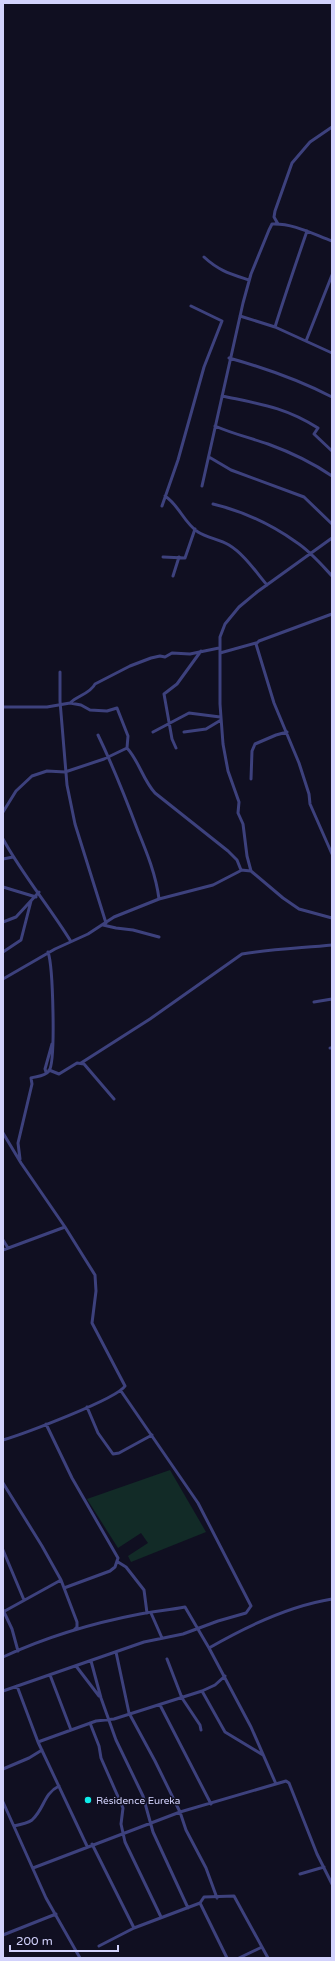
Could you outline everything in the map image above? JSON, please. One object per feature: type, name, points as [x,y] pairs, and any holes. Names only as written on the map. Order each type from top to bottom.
[{"type":"street","points":[[278,224],[274,217],[275,211],[292,163],[310,142],[332,127]]},
{"type":"street","points":[[202,486],[229,358],[249,280],[268,230],[272,224],[278,224],[307,231],[332,241]]},
{"type":"street","points":[[275,327],[288,282],[295,268],[307,231]]},
{"type":"street","points":[[204,257],[222,271],[249,280]]},
{"type":"street","points":[[306,341],[332,275]]},
{"type":"street","points":[[162,506],[178,460],[204,367],[222,321],[191,306]]},
{"type":"street","points":[[240,316],[275,327],[332,353]]},
{"type":"street","points":[[229,358],[261,367],[307,384],[332,397]]},
{"type":"street","points":[[222,396],[278,408],[300,417],[318,428],[314,434],[332,451]]},
{"type":"street","points":[[215,426],[287,452],[332,476]]},
{"type":"street","points":[[209,457],[231,470],[304,497],[332,524]]},
{"type":"street","points":[[166,496],[174,502],[180,512],[198,532],[232,547],[267,585]]},
{"type":"street","points":[[213,504],[228,508],[276,530],[297,542],[332,576]]},
{"type":"street","points":[[162,557],[179,557],[183,559],[186,556],[195,529]]},
{"type":"street","points":[[332,538],[239,607],[228,618],[222,630],[220,648],[221,719],[228,771],[239,802],[238,813],[243,824],[246,856],[251,871],[282,898],[300,909],[332,918]]},
{"type":"street","points":[[173,576],[179,557]]},
{"type":"street","points":[[220,653],[256,642],[332,614]]},
{"type":"street","points":[[256,642],[274,703],[287,732],[309,794],[310,804],[332,854]]},
{"type":"street","points":[[70,703],[75,698],[93,688],[95,684],[130,666],[156,657],[165,657],[172,652],[190,654],[220,648]]},
{"type":"street","points":[[176,748],[172,739],[164,694],[177,684],[201,651]]},
{"type":"street","points":[[60,672],[60,706],[70,806],[104,924]]},
{"type":"street","points":[[3,707],[60,706],[70,703],[81,705],[90,710],[107,711],[117,708],[128,736],[127,748],[134,757],[147,784],[155,794],[228,851],[242,870]]},
{"type":"street","points":[[153,732],[189,713],[221,719]]},
{"type":"street","points":[[184,732],[206,729],[221,719]]},
{"type":"street","points":[[251,779],[252,751],[255,744],[287,732]]},
{"type":"street","points":[[98,735],[149,860],[156,879],[159,899]]},
{"type":"street","points":[[3,812],[22,784],[32,776],[47,771],[66,772],[108,757],[127,748]]},
{"type":"street","points":[[3,839],[13,857],[39,892],[70,940]]},
{"type":"street","points":[[3,859],[13,857]]},
{"type":"street","points":[[3,979],[48,952],[70,940],[88,934],[127,911],[159,899],[213,885],[242,870],[251,871]]},
{"type":"street","points":[[3,887],[34,897],[41,896]]},
{"type":"street","points":[[3,922],[16,917],[39,892]]},
{"type":"street","points":[[3,952],[21,940],[31,901]]},
{"type":"street","points":[[104,924],[159,937]]},
{"type":"street","points":[[48,1071],[59,1074],[76,1063],[81,1063],[150,1018],[242,954],[255,951],[274,951],[332,945]]},
{"type":"street","points":[[50,959],[55,949]]},
{"type":"street","points":[[21,1163],[18,1143],[32,1084],[31,1078],[43,1076],[48,1071],[53,1055],[53,989],[48,952]]},
{"type":"street","points":[[314,1002],[332,999]]},
{"type":"street","points":[[81,1063],[88,1067],[114,1099]]},
{"type":"street","points":[[3,1133],[21,1163],[65,1227],[95,1275],[96,1291],[92,1323],[125,1386],[121,1391],[87,1407],[3,1440]]},
{"type":"street","points":[[3,1250],[65,1227]]},
{"type":"street","points":[[3,1240],[8,1248]]},
{"type":"street","points":[[3,1691],[116,1652],[162,1638],[183,1634],[246,1613],[251,1606],[198,1503],[121,1391]]},
{"type":"street","points":[[87,1407],[98,1433],[113,1454],[119,1453],[152,1435]]},
{"type":"street","points":[[46,1424],[83,1497],[116,1553],[118,1562],[110,1571],[64,1588]]},
{"type":"street","points":[[3,1485],[42,1546],[61,1580],[77,1622],[77,1627],[74,1630]]},
{"type":"street","points":[[3,1550],[24,1600]]},
{"type":"street","points":[[118,1562],[126,1567],[144,1590],[149,1613],[162,1638]]},
{"type":"street","points":[[18,1651],[12,1629],[3,1611],[61,1580]]},
{"type":"street","points":[[209,1648],[234,1634],[278,1614],[332,1598]]},
{"type":"street","points":[[3,1657],[50,1637],[74,1630],[149,1613],[185,1607],[225,1676],[266,1759],[276,1784]]},
{"type":"street","points":[[116,1652],[129,1713],[156,1761],[218,1898]]},
{"type":"street","points":[[167,1659],[182,1698],[200,1725],[201,1730]]},
{"type":"street","points":[[91,1661],[100,1698],[116,1740],[143,1796],[151,1823],[188,1908]]},
{"type":"street","points":[[76,1666],[100,1698]]},
{"type":"street","points":[[50,1675],[71,1730]]},
{"type":"street","points":[[38,1742],[90,1723],[109,1719],[202,1691],[211,1687],[225,1676]]},
{"type":"street","points":[[16,1686],[38,1742],[87,1846]]},
{"type":"street","points":[[202,1691],[225,1732],[261,1753],[266,1759]]},
{"type":"street","points":[[160,1704],[211,1804]]},
{"type":"street","points":[[90,1723],[99,1746],[101,1758],[123,1808],[120,1821],[122,1834],[161,1918]]},
{"type":"street","points":[[3,1769],[29,1758],[42,1750]]},
{"type":"street","points":[[33,1868],[92,1844],[180,1812],[286,1781],[332,1884]]},
{"type":"street","points":[[14,1826],[32,1820],[42,1808],[49,1792],[59,1786]]},
{"type":"street","points":[[3,1802],[33,1868],[80,1958]]},
{"type":"street","points":[[92,1844],[134,1928]]},
{"type":"street","points":[[300,1874],[324,1868]]},
{"type":"street","points":[[99,1946],[134,1928],[200,1903],[204,1897],[218,1898],[230,1896],[236,1898],[268,1958]]},
{"type":"street","points":[[200,1903],[227,1958]]},
{"type":"street","points":[[3,1934],[56,1914]]},
{"type":"street","points":[[239,1958],[262,1947]]},
{"type":"green space","points":[[170,1470],[206,1532],[131,1562],[128,1556],[148,1543],[141,1533],[118,1548],[87,1499]]},
{"type":"place","name":"Résidence Eureka","points":[[88,1800]]}]
